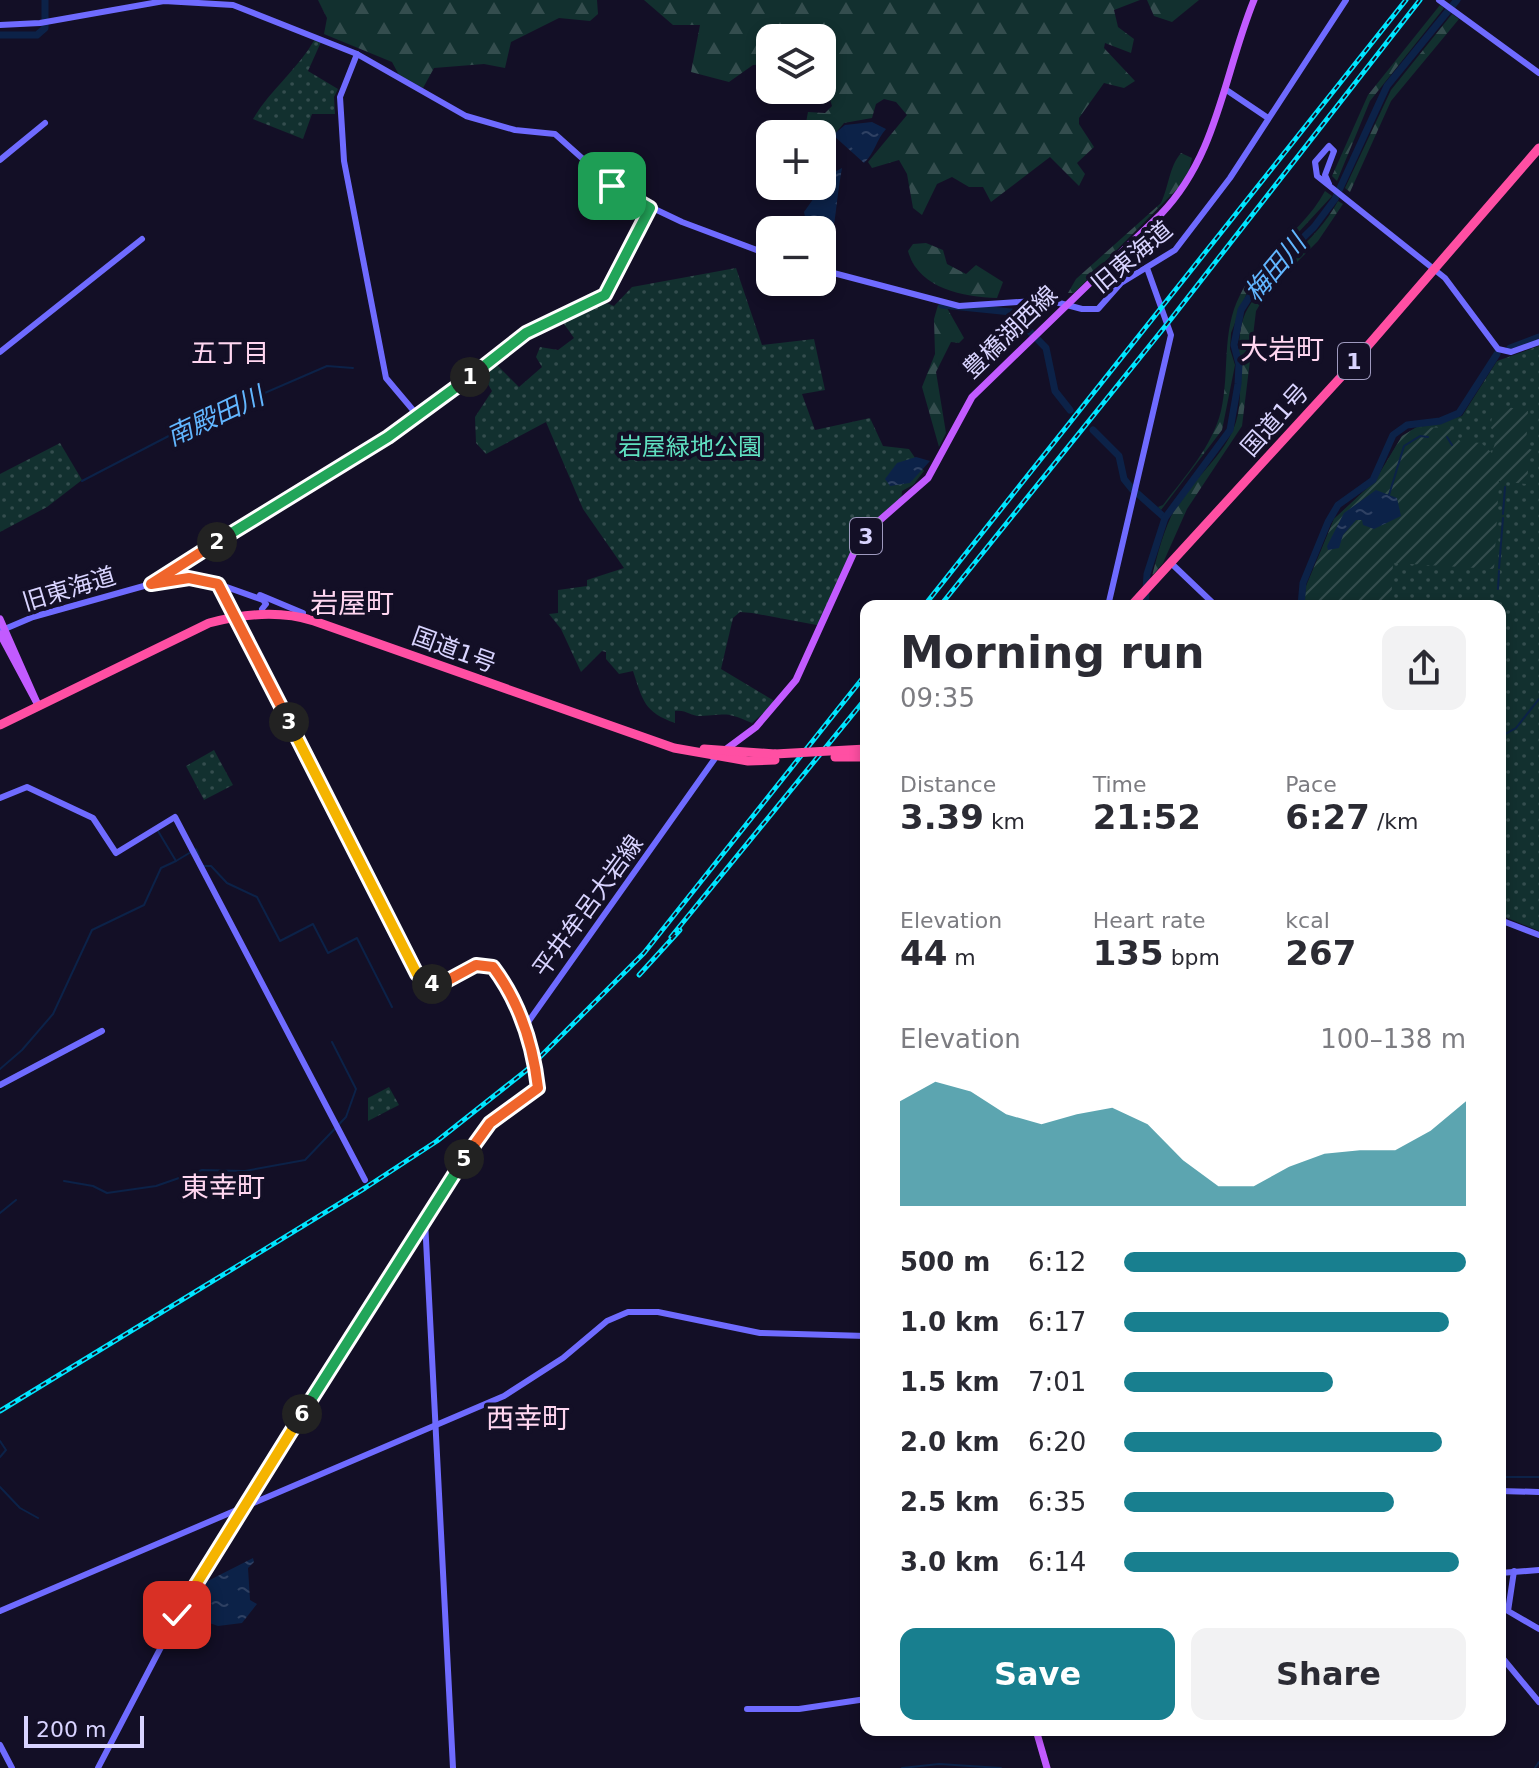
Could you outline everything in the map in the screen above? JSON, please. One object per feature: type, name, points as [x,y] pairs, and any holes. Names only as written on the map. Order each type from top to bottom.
[{"type":"highway","name":"国道1号","points":[[1437,271],[1539,148]]},
{"type":"highway","name":"国道1号","points":[[1139,600],[1170,570],[1539,156]]},
{"type":"highway","name":"国道1号","points":[[0,722],[188,627],[262,609],[303,613],[652,736],[720,754]]},
{"type":"highway","name":"国道1号","points":[[232,615],[278,614],[310,619],[674,748],[775,757],[860,757]]},
{"type":"highway","name":"国道1号","points":[[775,757],[860,750]]},
{"type":"main road","name":"豊橋湖西線","points":[[720,754],[777,707],[803,666],[855,550],[871,528],[928,478],[972,397],[1185,187],[1203,155],[1254,0]]},
{"type":"main road","points":[[0,619],[2,631],[37,702]]},
{"type":"main road","points":[[1038,1736],[1047,1768]]},
{"type":"street","name":"旧東海道","points":[[836,274],[959,306],[1048,300],[1089,310],[1098,309],[1121,283],[1170,255],[1183,240],[1230,178],[1346,0]]},
{"type":"street","points":[[0,25],[44,22],[151,2],[221,3],[256,12],[357,54],[466,116],[515,130],[555,134],[621,193],[650,208],[756,250]]},
{"type":"street","points":[[1441,2],[1539,73]]},
{"type":"street","points":[[357,54],[340,97],[344,161],[386,378],[418,416]]},
{"type":"street","points":[[1225,89],[1268,118]]},
{"type":"street","points":[[0,160],[45,123]]},
{"type":"street","points":[[1329,184],[1326,174],[1331,161],[1320,154],[1314,164],[1315,173],[1453,286],[1471,316],[1498,349],[1510,352],[1539,342]]},
{"type":"street","points":[[1315,173],[1326,174]]},
{"type":"street","name":"旧東海道","points":[[2,631],[33,617],[151,584],[418,416],[526,333],[605,295],[650,208]]},
{"type":"street","points":[[0,352],[142,239]]},
{"type":"street","points":[[1109,600],[1171,334],[1147,268]]},
{"type":"street","points":[[1170,570],[1208,600]]},
{"type":"street","points":[[151,584],[189,578],[259,594],[303,613]]},
{"type":"street","points":[[218,584],[263,600],[266,604],[262,609]]},
{"type":"street","points":[[98,1768],[195,1582],[478,1135],[538,1088],[526,1025],[493,967],[476,965],[439,985],[423,980],[417,974],[218,584]]},
{"type":"street","name":"平井牟呂大岩線","points":[[526,1025],[720,754]]},
{"type":"street","points":[[0,798],[27,787],[93,818],[116,853],[175,817],[365,1180]]},
{"type":"street","points":[[1506,922],[1539,935]]},
{"type":"street","points":[[0,1085],[102,1031]]},
{"type":"street","points":[[425,1220],[453,1768]]},
{"type":"street","points":[[0,1611],[247,1504],[257,1503],[324,1470],[435,1429],[504,1396],[563,1358],[617,1315],[658,1312],[760,1333],[860,1336]]},
{"type":"street","points":[[1506,1491],[1539,1492]]},
{"type":"street","points":[[1506,1571],[1539,1570]]},
{"type":"street","points":[[1506,1584],[1508,1611],[1539,1629]]},
{"type":"street","points":[[1506,1662],[1539,1702]]},
{"type":"street","points":[[747,1709],[799,1709],[860,1700]]},
{"type":"street","points":[[0,1745],[12,1768]]},
{"type":"green space","points":[[318,0],[597,0],[598,14],[590,21],[559,18],[511,42],[505,68],[484,64],[434,68],[423,88],[399,75],[392,62],[324,34],[327,18]]},
{"type":"green space","points":[[644,0],[1140,0],[1114,10],[1118,27],[1134,39],[1131,53],[1105,43],[1104,48],[1135,81],[1124,88],[1104,83],[1079,118],[1079,124],[1094,147],[1077,163],[1085,174],[1079,186],[1050,157],[991,202],[983,187],[969,187],[952,177],[937,184],[922,215],[913,208],[907,174],[899,160],[872,168],[868,162],[907,115],[896,102],[884,99],[876,104],[872,118],[844,123],[836,133],[836,120],[806,120],[808,112],[825,113],[831,104],[836,104],[836,24],[756,24],[756,65],[729,82],[691,72],[700,25],[673,25]]},
{"type":"green space","points":[[1147,0],[1199,0],[1172,22],[1154,16]]},
{"type":"green space","points":[[1440,5],[1444,8],[1370,101],[1337,181],[1332,176],[1368,95]]},
{"type":"green space","points":[[1452,14],[1459,19],[1391,101],[1350,192],[1345,188],[1391,90]]},
{"type":"green space","points":[[315,39],[321,42],[308,71],[338,89],[334,97],[335,114],[312,114],[303,139],[253,119],[301,60]]},
{"type":"green space","points":[[1181,153],[1192,158],[1187,179],[1074,293],[1068,293],[1076,279],[1161,203],[1174,164]]},
{"type":"green space","points":[[1325,191],[1332,196],[1250,285],[1231,333],[1230,349],[1235,365],[1222,430],[1161,510],[1158,507],[1163,505],[1197,461],[1217,424],[1224,397],[1230,323],[1240,295],[1259,267],[1306,218]]},
{"type":"green space","points":[[1338,201],[1343,204],[1318,241],[1268,291],[1256,311],[1242,426],[1187,509],[1163,563],[1152,576],[1176,507],[1225,445],[1236,422],[1240,394],[1240,334],[1248,308],[1269,280],[1318,230]]},
{"type":"green space","points":[[926,243],[943,250],[947,264],[966,274],[976,265],[1003,282],[997,298],[956,292],[931,282],[913,264],[908,251],[913,244]]},
{"type":"green space","name":"岩屋緑地公園","points":[[736,268],[762,345],[814,339],[825,390],[802,394],[815,430],[870,418],[883,446],[909,449],[924,471],[913,485],[902,491],[901,502],[862,545],[845,573],[822,626],[752,613],[740,612],[733,618],[721,669],[776,702],[752,723],[731,715],[700,716],[675,711],[675,723],[651,710],[633,671],[619,674],[606,659],[606,652],[602,651],[581,672],[561,629],[549,614],[558,613],[558,590],[587,586],[587,580],[624,568],[583,509],[546,422],[486,454],[476,443],[475,417],[492,391],[482,374],[495,363],[519,387],[542,367],[536,357],[540,347],[558,350],[574,338],[562,321],[604,302],[614,306],[632,287]]},
{"type":"green space","points":[[938,305],[947,308],[964,338],[959,343],[951,342],[936,372],[946,433],[939,447],[922,387],[935,354],[934,319]]},
{"type":"green space","points":[[1539,346],[1539,931],[1506,917],[1506,600],[1304,600],[1334,519],[1375,481],[1402,436],[1417,427],[1462,416],[1497,361]]},
{"type":"green space","points":[[1507,407],[1528,411],[1526,447],[1534,451],[1529,457],[1527,484],[1499,481],[1494,569],[1393,563],[1391,600],[1305,600],[1306,586],[1334,519],[1375,481],[1402,436],[1417,427],[1451,428],[1460,441],[1481,443],[1492,453],[1497,436],[1491,428],[1492,420],[1500,409]]},
{"type":"green space","points":[[60,443],[82,480],[47,507],[0,532],[0,474]]},
{"type":"green space","points":[[214,750],[233,785],[204,800],[186,766]]},
{"type":"green space","points":[[389,1087],[399,1105],[368,1121],[368,1098]]},
{"type":"water","points":[[872,122],[886,129],[864,163],[836,138],[836,132],[845,125]]},
{"type":"water","points":[[842,168],[835,216],[805,216],[804,212],[813,200],[836,200],[836,171]]},
{"type":"water","points":[[916,457],[930,461],[910,483],[890,486],[885,479],[897,463]]},
{"type":"water","points":[[1376,490],[1397,498],[1401,516],[1374,529],[1363,525],[1362,520],[1356,520],[1343,535],[1339,548],[1328,550],[1327,546],[1344,513]]},
{"type":"water","points":[[253,1558],[254,1562],[248,1568],[250,1600],[257,1604],[242,1623],[218,1626],[192,1617],[188,1602],[196,1587]]},
{"type":"waterway","points":[[0,35],[37,35],[45,28],[45,0]]},
{"type":"waterway","name":"梅田川","points":[[1145,600],[1147,574],[1165,518],[1230,430],[1239,364],[1234,345],[1241,310],[1261,279],[1314,227],[1335,199],[1387,86],[1457,0]]},
{"type":"waterway","points":[[942,305],[1011,312],[1046,348],[1055,391],[1070,410]]},
{"type":"waterway","points":[[1510,348],[1539,337]]},
{"type":"waterway","points":[[1302,600],[1303,583],[1328,522],[1338,505],[1373,480],[1393,435],[1407,425],[1440,421],[1459,413],[1497,354]]},
{"type":"waterway","name":"南殿田川","points":[[82,481],[186,427],[327,366],[353,368]]},
{"type":"waterway","points":[[1093,430],[1119,456],[1124,479],[1132,489]]},
{"type":"waterway","points":[[1389,495],[1404,446],[1420,436],[1428,437]]},
{"type":"waterway","points":[[1447,437],[1452,445]]},
{"type":"waterway","points":[[1503,514],[1505,487]]},
{"type":"waterway","points":[[1137,493],[1165,518]]},
{"type":"waterway","points":[[1499,568],[1503,518]]},
{"type":"waterway","points":[[1498,589],[1499,571]]},
{"type":"waterway","points":[[1506,734],[1516,728],[1539,699]]},
{"type":"waterway","points":[[0,1069],[22,1050],[53,1014],[92,930],[144,905],[161,868],[176,861],[158,831]]},
{"type":"waterway","points":[[176,861],[196,849],[199,856]]},
{"type":"waterway","points":[[203,866],[211,866],[227,883],[257,897],[280,941],[313,924],[328,953],[357,938],[392,1007]]},
{"type":"waterway","points":[[64,1181],[93,1186],[107,1193],[156,1186],[202,1170],[245,1171],[305,1160],[346,1117],[356,1089],[332,1042]]},
{"type":"waterway","points":[[0,1213],[16,1200]]},
{"type":"waterway","points":[[0,1441],[6,1450],[0,1457]]},
{"type":"waterway","points":[[1506,1477],[1539,1477]]},
{"type":"waterway","points":[[0,1487],[20,1508],[38,1518]]},
{"type":"waterway","points":[[1535,1768],[1539,1762]]},
{"type":"waterway","points":[[902,1768],[939,1764],[1001,1768]]},
{"type":"railway","points":[[929,600],[1406,0]]},
{"type":"railway","points":[[945,600],[1171,319],[1420,0]]},
{"type":"railway","points":[[0,1411],[365,1188],[437,1141],[528,1069],[644,953],[860,682]]},
{"type":"railway","points":[[671,937],[860,705]]},
{"type":"railway","points":[[639,975],[680,930]]},
{"type":"district","name":"大岩町","points":[[1282,349]]},
{"type":"district","name":"五丁目","points":[[230,353]]},
{"type":"district","name":"岩屋町","points":[[352,603]]},
{"type":"district","name":"東幸町","points":[[223,1187]]},
{"type":"district","name":"西幸町","points":[[528,1418]]},
{"type":"route","points":[[177,1615],[478,1135],[538,1088],[526,1025],[493,967],[483,963],[476,965],[439,985],[423,980],[417,974],[218,584],[189,578],[151,584],[388,437],[526,333],[605,295],[650,208],[612,186]]}]
